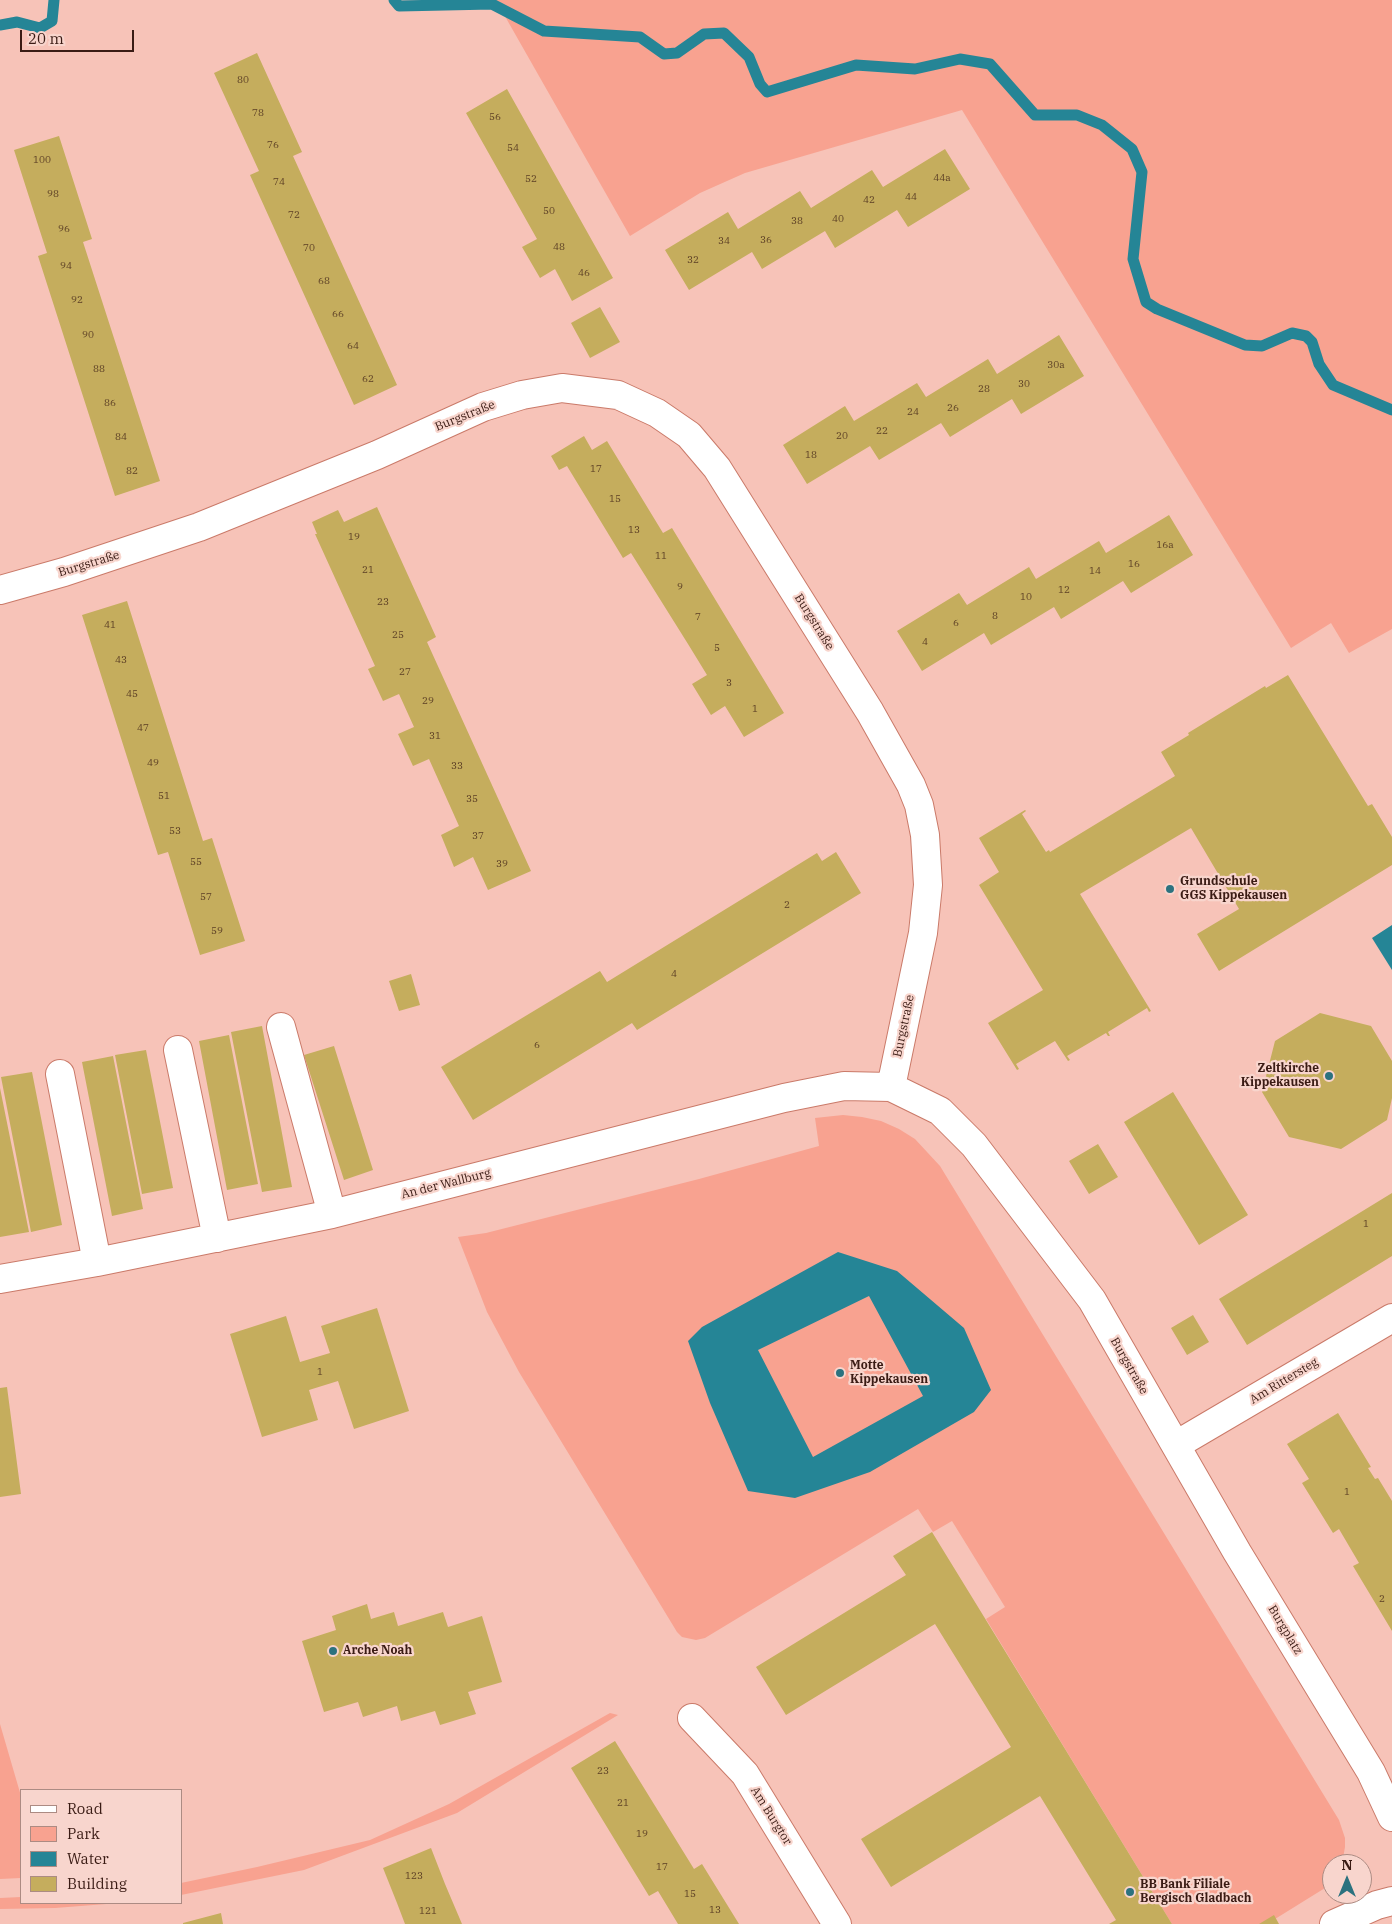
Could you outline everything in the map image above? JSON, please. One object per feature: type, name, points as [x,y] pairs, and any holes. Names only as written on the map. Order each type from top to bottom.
[{"type":"street","name":"Burgstraße","points":[[0,590],[64,572],[199,527],[377,455],[483,407],[522,395],[562,388],[618,395],[657,413],[689,434],[717,468],[870,712],[911,785],[919,805],[925,835],[928,885],[923,933],[891,1087],[940,1112],[974,1145],[1092,1300],[1176,1445]]},
{"type":"street","points":[[281,1027],[332,1214]]},
{"type":"street","points":[[178,1050],[217,1238]]},
{"type":"street","points":[[60,1074],[97,1262]]},
{"type":"street","name":"An der Wallburg","points":[[0,1279],[97,1262],[332,1214],[784,1098],[844,1086],[891,1087]]},
{"type":"street","name":"Am Rittersteg","points":[[1176,1445],[1392,1318]]},
{"type":"street","name":"Burgplatz","points":[[1176,1445],[1237,1552],[1370,1772],[1392,1816]]},
{"type":"street","name":"Am Burgtor","points":[[692,1718],[745,1774],[837,1924]]},
{"type":"street","points":[[1334,1924],[1377,1905],[1392,1901]]},
{"type":"green space","points":[[494,0],[1392,0],[1392,629],[1349,653],[1331,623],[1291,648],[962,110],[745,173],[700,193],[630,236]]},
{"type":"green space","points":[[843,1115],[881,1121],[915,1139],[940,1166],[1339,1820],[1345,1838],[1344,1854],[1322,1854],[1322,1890],[1267,1924],[1172,1924],[986,1619],[1005,1607],[952,1521],[933,1532],[918,1509],[705,1638],[696,1640],[682,1637],[677,1632],[519,1372],[487,1312],[458,1237],[486,1233],[699,1179],[819,1146],[815,1118]]},
{"type":"green space","points":[[610,1713],[618,1715],[457,1813],[304,1870],[182,1895],[182,1883],[370,1840],[449,1804]]},
{"type":"green space","points":[[0,1724],[20,1793],[20,1878],[0,1879]]},
{"type":"green space","points":[[20,1897],[20,1904],[106,1904],[55,1908],[0,1909],[0,1898]]},
{"type":"water","points":[[1392,925],[1392,970],[1372,938]]},
{"type":"water","points":[[838,1252],[897,1271],[964,1328],[991,1390],[974,1412],[870,1472],[795,1498],[748,1491],[710,1403],[688,1341],[702,1327]],"holes":[[[869,1296],[923,1396],[813,1457],[758,1350]]]},
{"type":"building","points":[[257,53],[302,152],[293,156],[397,385],[354,405],[250,175],[259,171],[214,73]]},
{"type":"building","points":[[507,89],[613,278],[572,301],[555,269],[540,278],[522,247],[537,239],[466,113]]},
{"type":"building","points":[[59,136],[92,239],[83,242],[160,481],[115,496],[38,256],[47,253],[14,150]]},
{"type":"building","points":[[945,149],[970,189],[908,227],[897,210],[835,248],[825,231],[762,269],[752,252],[689,290],[665,250],[728,212],[738,229],[800,191],[811,208],[872,170],[883,187]]},
{"type":"building","points":[[600,307],[620,342],[590,358],[571,323]]},
{"type":"building","points":[[1059,335],[1084,376],[1021,414],[1012,399],[950,437],[941,423],[879,460],[870,446],[807,484],[783,445],[845,406],[854,421],[917,383],[926,397],[988,359],[997,374]]},
{"type":"building","points":[[584,436],[592,450],[607,441],[663,533],[672,528],[784,713],[744,737],[725,706],[711,715],[692,684],[707,675],[688,644],[631,553],[623,558],[567,466],[559,470],[551,456]]},
{"type":"building","points":[[377,507],[436,637],[427,642],[531,871],[488,890],[473,857],[454,867],[441,835],[459,826],[429,759],[413,766],[398,734],[414,727],[399,694],[383,701],[368,669],[375,666],[315,534],[317,534],[312,522],[338,510],[344,522]]},
{"type":"building","points":[[1169,515],[1193,555],[1131,593],[1123,581],[1061,619],[1054,607],[991,645],[984,633],[922,671],[897,631],[959,593],[967,605],[1029,567],[1036,579],[1099,541],[1106,553]]},
{"type":"building","points":[[127,601],[203,841],[212,838],[245,941],[200,955],[168,852],[158,855],[82,615]]},
{"type":"building","points":[[1288,675],[1368,806],[1372,804],[1392,837],[1392,865],[1219,971],[1197,934],[1239,909],[1191,828],[1080,894],[1151,1011],[1149,1012],[1147,1008],[1108,1032],[1110,1036],[1106,1033],[1067,1056],[1070,1060],[1068,1061],[1055,1041],[1016,1064],[1019,1069],[1017,1070],[988,1023],[1043,990],[979,885],[999,872],[979,838],[1025,810],[1022,814],[1046,852],[1049,850],[1050,852],[1175,776],[1161,752],[1189,735],[1188,733],[1265,686],[1266,688]]},
{"type":"building","points":[[836,852],[861,893],[637,1030],[632,1023],[473,1120],[441,1067],[600,971],[607,982],[817,853],[822,861]]},
{"type":"building","points":[[411,974],[420,1005],[399,1011],[389,981]]},
{"type":"building","name":"Zeltkirche Kippekausen","points":[[1320,1013],[1371,1026],[1392,1061],[1392,1098],[1387,1120],[1341,1149],[1289,1137],[1262,1092],[1275,1041]]},
{"type":"building","points":[[262,1026],[292,1187],[262,1192],[231,1032]]},
{"type":"building","points":[[229,1035],[258,1184],[227,1190],[199,1041]]},
{"type":"building","points":[[334,1046],[373,1170],[344,1180],[304,1055]]},
{"type":"building","points":[[146,1050],[173,1188],[142,1194],[115,1055]]},
{"type":"building","points":[[113,1056],[143,1209],[112,1216],[82,1062]]},
{"type":"building","points":[[32,1072],[62,1225],[31,1232],[1,1077]]},
{"type":"building","points":[[0,1088],[29,1232],[0,1237]]},
{"type":"building","points":[[1173,1092],[1248,1215],[1199,1245],[1124,1122]]},
{"type":"building","points":[[1098,1144],[1118,1177],[1089,1194],[1069,1161]]},
{"type":"building","points":[[1392,1193],[1392,1256],[1247,1345],[1219,1299]]},
{"type":"building","points":[[377,1308],[409,1411],[354,1429],[338,1381],[309,1390],[318,1420],[262,1437],[230,1334],[286,1316],[300,1362],[330,1353],[321,1326]]},
{"type":"building","points":[[1193,1315],[1209,1342],[1187,1355],[1171,1328]]},
{"type":"building","points":[[7,1387],[21,1494],[0,1497],[0,1388]]},
{"type":"building","points":[[1338,1413],[1371,1467],[1368,1468],[1375,1479],[1378,1478],[1392,1501],[1392,1631],[1353,1566],[1359,1563],[1339,1529],[1333,1533],[1302,1483],[1309,1479],[1287,1444]]},
{"type":"building","points":[[932,1532],[1172,1924],[1109,1924],[1116,1920],[1040,1796],[891,1887],[861,1839],[1011,1747],[935,1624],[786,1715],[756,1667],[906,1575],[893,1556]]},
{"type":"building","points":[[367,1604],[371,1619],[394,1612],[398,1626],[443,1612],[448,1627],[482,1616],[502,1682],[468,1692],[476,1714],[440,1725],[435,1711],[401,1721],[397,1706],[363,1717],[358,1702],[324,1712],[302,1641],[336,1630],[332,1616]]},
{"type":"building","points":[[615,1741],[694,1869],[702,1864],[739,1924],[678,1924],[658,1891],[649,1896],[571,1768]]},
{"type":"building","points":[[431,1848],[462,1924],[405,1924],[383,1868]]},
{"type":"building","points":[[221,1913],[223,1924],[183,1924],[183,1923]]},
{"type":"building","points":[[1274,1915],[1279,1924],[1259,1924]]},
{"type":"waterway","points":[[0,25],[17,22],[40,28],[52,21],[54,0]]},
{"type":"waterway","points":[[394,0],[399,6],[492,4],[544,31],[640,37],[664,54],[677,53],[704,34],[724,33],[749,57],[760,84],[767,92],[856,65],[915,69],[960,59],[990,64],[1035,115],[1077,115],[1102,125],[1132,149],[1142,172],[1133,259],[1146,302],[1157,309],[1245,345],[1262,346],[1292,333],[1306,336],[1312,342],[1319,364],[1333,385],[1392,410]]},
{"type":"place","name":"Grundschule GGS Kippekausen","points":[[1170,889]]},
{"type":"place","name":"Zeltkirche Kippekausen","points":[[1329,1076]]},
{"type":"place","name":"Motte Kippekausen","points":[[840,1373]]},
{"type":"place","name":"Arche Noah","points":[[333,1651]]},
{"type":"place","name":"BB Bank Filiale Bergisch Gladbach","points":[[1130,1892]]}]
